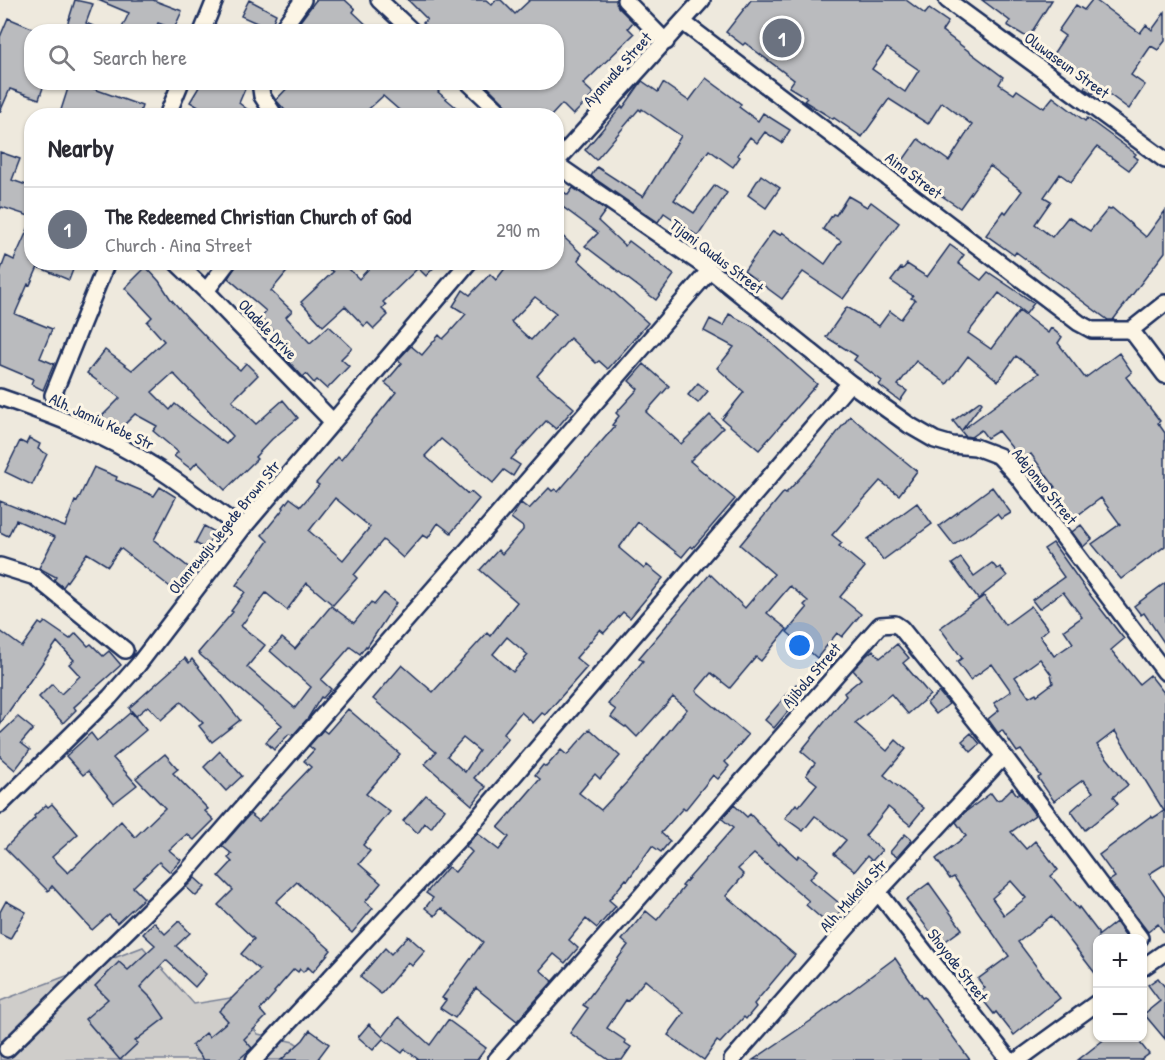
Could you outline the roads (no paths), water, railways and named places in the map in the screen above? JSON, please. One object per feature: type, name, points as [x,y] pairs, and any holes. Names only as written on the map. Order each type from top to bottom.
[{"type":"street","points":[[205,24],[215,0]]},
{"type":"street","points":[[286,24],[303,0]]},
{"type":"street","points":[[379,0],[404,24]]},
{"type":"street","points":[[625,0],[666,42]]},
{"type":"street","name":"Ayanwale Street","points":[[564,154],[684,23],[702,0]]},
{"type":"street","name":"Oluwaseun Street","points":[[947,0],[1165,160]]},
{"type":"street","name":"Aina Street","points":[[684,23],[1079,323],[1092,330],[1131,330]]},
{"type":"street","points":[[170,108],[178,90]]},
{"type":"street","points":[[261,90],[262,96],[270,108]]},
{"type":"street","points":[[476,90],[496,108]]},
{"type":"street","name":"Tijani Qudus Street","points":[[564,169],[710,270],[850,383]]},
{"type":"street","points":[[53,395],[104,270]]},
{"type":"street","name":"Oladele Drive","points":[[184,270],[333,422]]},
{"type":"street","points":[[206,291],[222,270]]},
{"type":"street","name":"Olanrewaju Jegede Brown Str","points":[[0,805],[110,697],[138,665],[242,529],[462,270]]},
{"type":"street","points":[[7,1049],[183,876],[710,270]]},
{"type":"street","points":[[1165,303],[1131,330],[1165,375]]},
{"type":"street","points":[[254,1060],[470,828],[850,383]]},
{"type":"street","name":"Adejonwo Street","points":[[850,383],[909,425],[935,440],[952,445],[975,447],[999,456],[1018,477],[1165,672]]},
{"type":"street","name":"Alh. Jamiu Kebe Str","points":[[0,398],[48,414],[123,448],[151,464],[242,529]]},
{"type":"street","points":[[0,566],[34,578],[125,650]]},
{"type":"street","name":"Ajibola Street","points":[[496,1060],[880,625],[895,624],[901,628],[1004,756],[1137,934]]},
{"type":"street","name":"Alh. Mukaila Str","points":[[732,1060],[878,892],[1004,756]]},
{"type":"street","name":"Shoyode Street","points":[[878,892],[1009,1060]]},
{"type":"street","name":"Ajibola Street","points":[[1147,945],[1160,955]]},
{"type":"street","points":[[1147,965],[1160,955]]},
{"type":"street","points":[[1018,1060],[1093,1006]]},
{"type":"place","name":"The Redeemed Christian Church of God","points":[[782,38]]}]
